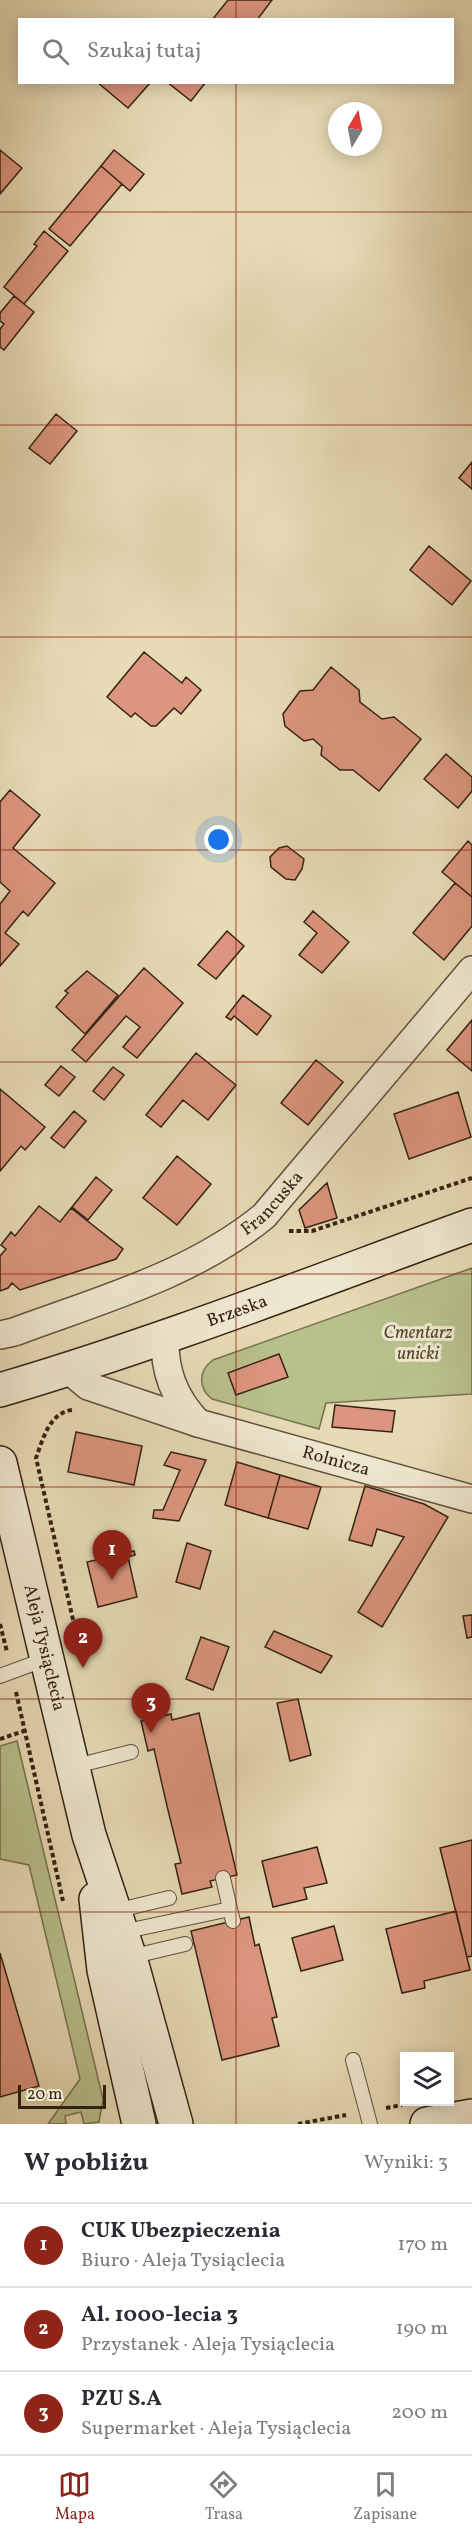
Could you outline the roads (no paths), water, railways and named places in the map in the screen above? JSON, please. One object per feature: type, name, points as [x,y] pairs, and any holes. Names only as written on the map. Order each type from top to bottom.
[{"type":"street","name":"Francuska","points":[[0,1335],[14,1332],[169,1274],[234,1240],[264,1216],[472,970]]},
{"type":"street","name":"Brzeska","points":[[0,1390],[69,1370],[472,1225]]},
{"type":"street","points":[[165,1336],[164,1360],[181,1405],[198,1423]]},
{"type":"street","name":"Rolnicza","points":[[69,1370],[88,1386],[198,1423],[472,1499]]},
{"type":"street","name":"Aleja Tysiąclecia","points":[[0,1462],[89,1835],[122,1934],[176,2124]]},
{"type":"street","name":"Aleja Tysiąclecia","points":[[89,1835],[104,1970],[139,2124]]},
{"type":"street","points":[[427,2124],[472,2116]]},
{"type":"lane","points":[[6,1674],[46,1659]]},
{"type":"lane","points":[[72,1767],[131,1752]]},
{"type":"lane","points":[[122,1934],[232,1915],[223,1878]]},
{"type":"lane","points":[[122,1934],[169,1898]]},
{"type":"lane","points":[[122,1934],[185,1944]]},
{"type":"lane","points":[[353,2060],[370,2124]]},
{"type":"place","name":"CUK Ubezpieczenia","points":[[112,1580]]},
{"type":"place","name":"Al. 1000-lecia 3","points":[[83,1668]]},
{"type":"place","name":"PZU S.A","points":[[151,1733]]},
{"type":"park label","name":"Cmentarz unicki","points":[[418,1343]]}]
